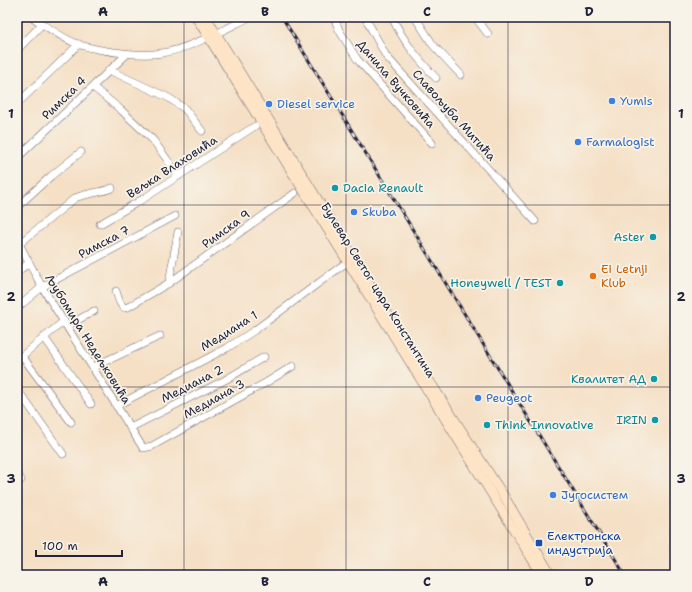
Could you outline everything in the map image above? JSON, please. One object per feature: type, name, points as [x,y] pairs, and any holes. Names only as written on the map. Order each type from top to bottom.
[{"type":"main road","name":"Булевар Светог цара Константина","points":[[196,17],[212,35],[551,575]]},
{"type":"main road","name":"Булевар Светог цара Константина","points":[[206,17],[212,35],[347,262],[542,575]]},
{"type":"street","points":[[32,17],[79,44],[127,54],[149,55],[163,53],[212,35],[250,17]]},
{"type":"street","name":"Данила Вучковића","points":[[334,17],[344,40],[357,59],[432,143]]},
{"type":"street","name":"Славољуба Митића","points":[[365,17],[386,56],[535,221]]},
{"type":"street","points":[[392,17],[400,34],[418,59],[436,78]]},
{"type":"street","points":[[415,17],[432,45],[461,75]]},
{"type":"street","points":[[475,17],[488,34]]},
{"type":"street","points":[[17,50],[42,24]]},
{"type":"street","points":[[17,104],[79,44]]},
{"type":"street","name":"Римска 4","points":[[17,158],[127,54]]},
{"type":"street","points":[[109,70],[169,98],[185,109],[202,131]]},
{"type":"street","points":[[93,86],[153,140],[179,176]]},
{"type":"street","name":"Вељка Влаховића","points":[[100,224],[132,206],[255,126]]},
{"type":"street","points":[[17,207],[51,176],[81,152]]},
{"type":"street","points":[[18,242],[75,198],[102,192],[112,188]]},
{"type":"street","name":"Римска 9","points":[[116,291],[120,305],[125,308],[169,283],[295,193]]},
{"type":"street","name":"Римска 7","points":[[17,308],[42,287],[175,216]]},
{"type":"street","points":[[169,283],[178,232]]},
{"type":"street","name":"Љубомира Недељковића","points":[[18,242],[42,287],[143,448]]},
{"type":"street","name":"Медиана 1","points":[[116,406],[227,348],[255,330],[347,262]]},
{"type":"street","points":[[17,272],[29,263]]},
{"type":"street","points":[[71,422],[20,358],[44,337],[65,323],[94,311]]},
{"type":"street","points":[[93,367],[160,336]]},
{"type":"street","points":[[44,337],[91,404]]},
{"type":"street","name":"Медиана 2","points":[[130,428],[225,380],[264,357]]},
{"type":"street","name":"Медиана 3","points":[[143,448],[152,446],[293,366]]},
{"type":"street","points":[[17,390],[63,454]]},
{"type":"railway","points":[[282,17],[625,575]]},
{"type":"place","name":"Yumis","points":[[612,101]]},
{"type":"place","name":"Diesel service","points":[[269,104]]},
{"type":"place","name":"Farmalogist","points":[[578,142]]},
{"type":"place","name":"Dacia Renault","points":[[335,188]]},
{"type":"place","name":"Skuba","points":[[354,212]]},
{"type":"place","name":"Aster","points":[[653,237]]},
{"type":"place","name":"Ei Letnji Klub","points":[[593,276]]},
{"type":"place","name":"Honeywell / TEST","points":[[560,283]]},
{"type":"place","name":"Квалитет АД","points":[[654,379]]},
{"type":"place","name":"Peugeot","points":[[478,398]]},
{"type":"place","name":"IRIN","points":[[655,420]]},
{"type":"place","name":"Think Innovative","points":[[487,425]]},
{"type":"place","name":"Југосистем","points":[[553,495]]},
{"type":"place","name":"Електронска индустрија","points":[[539,543]]}]
